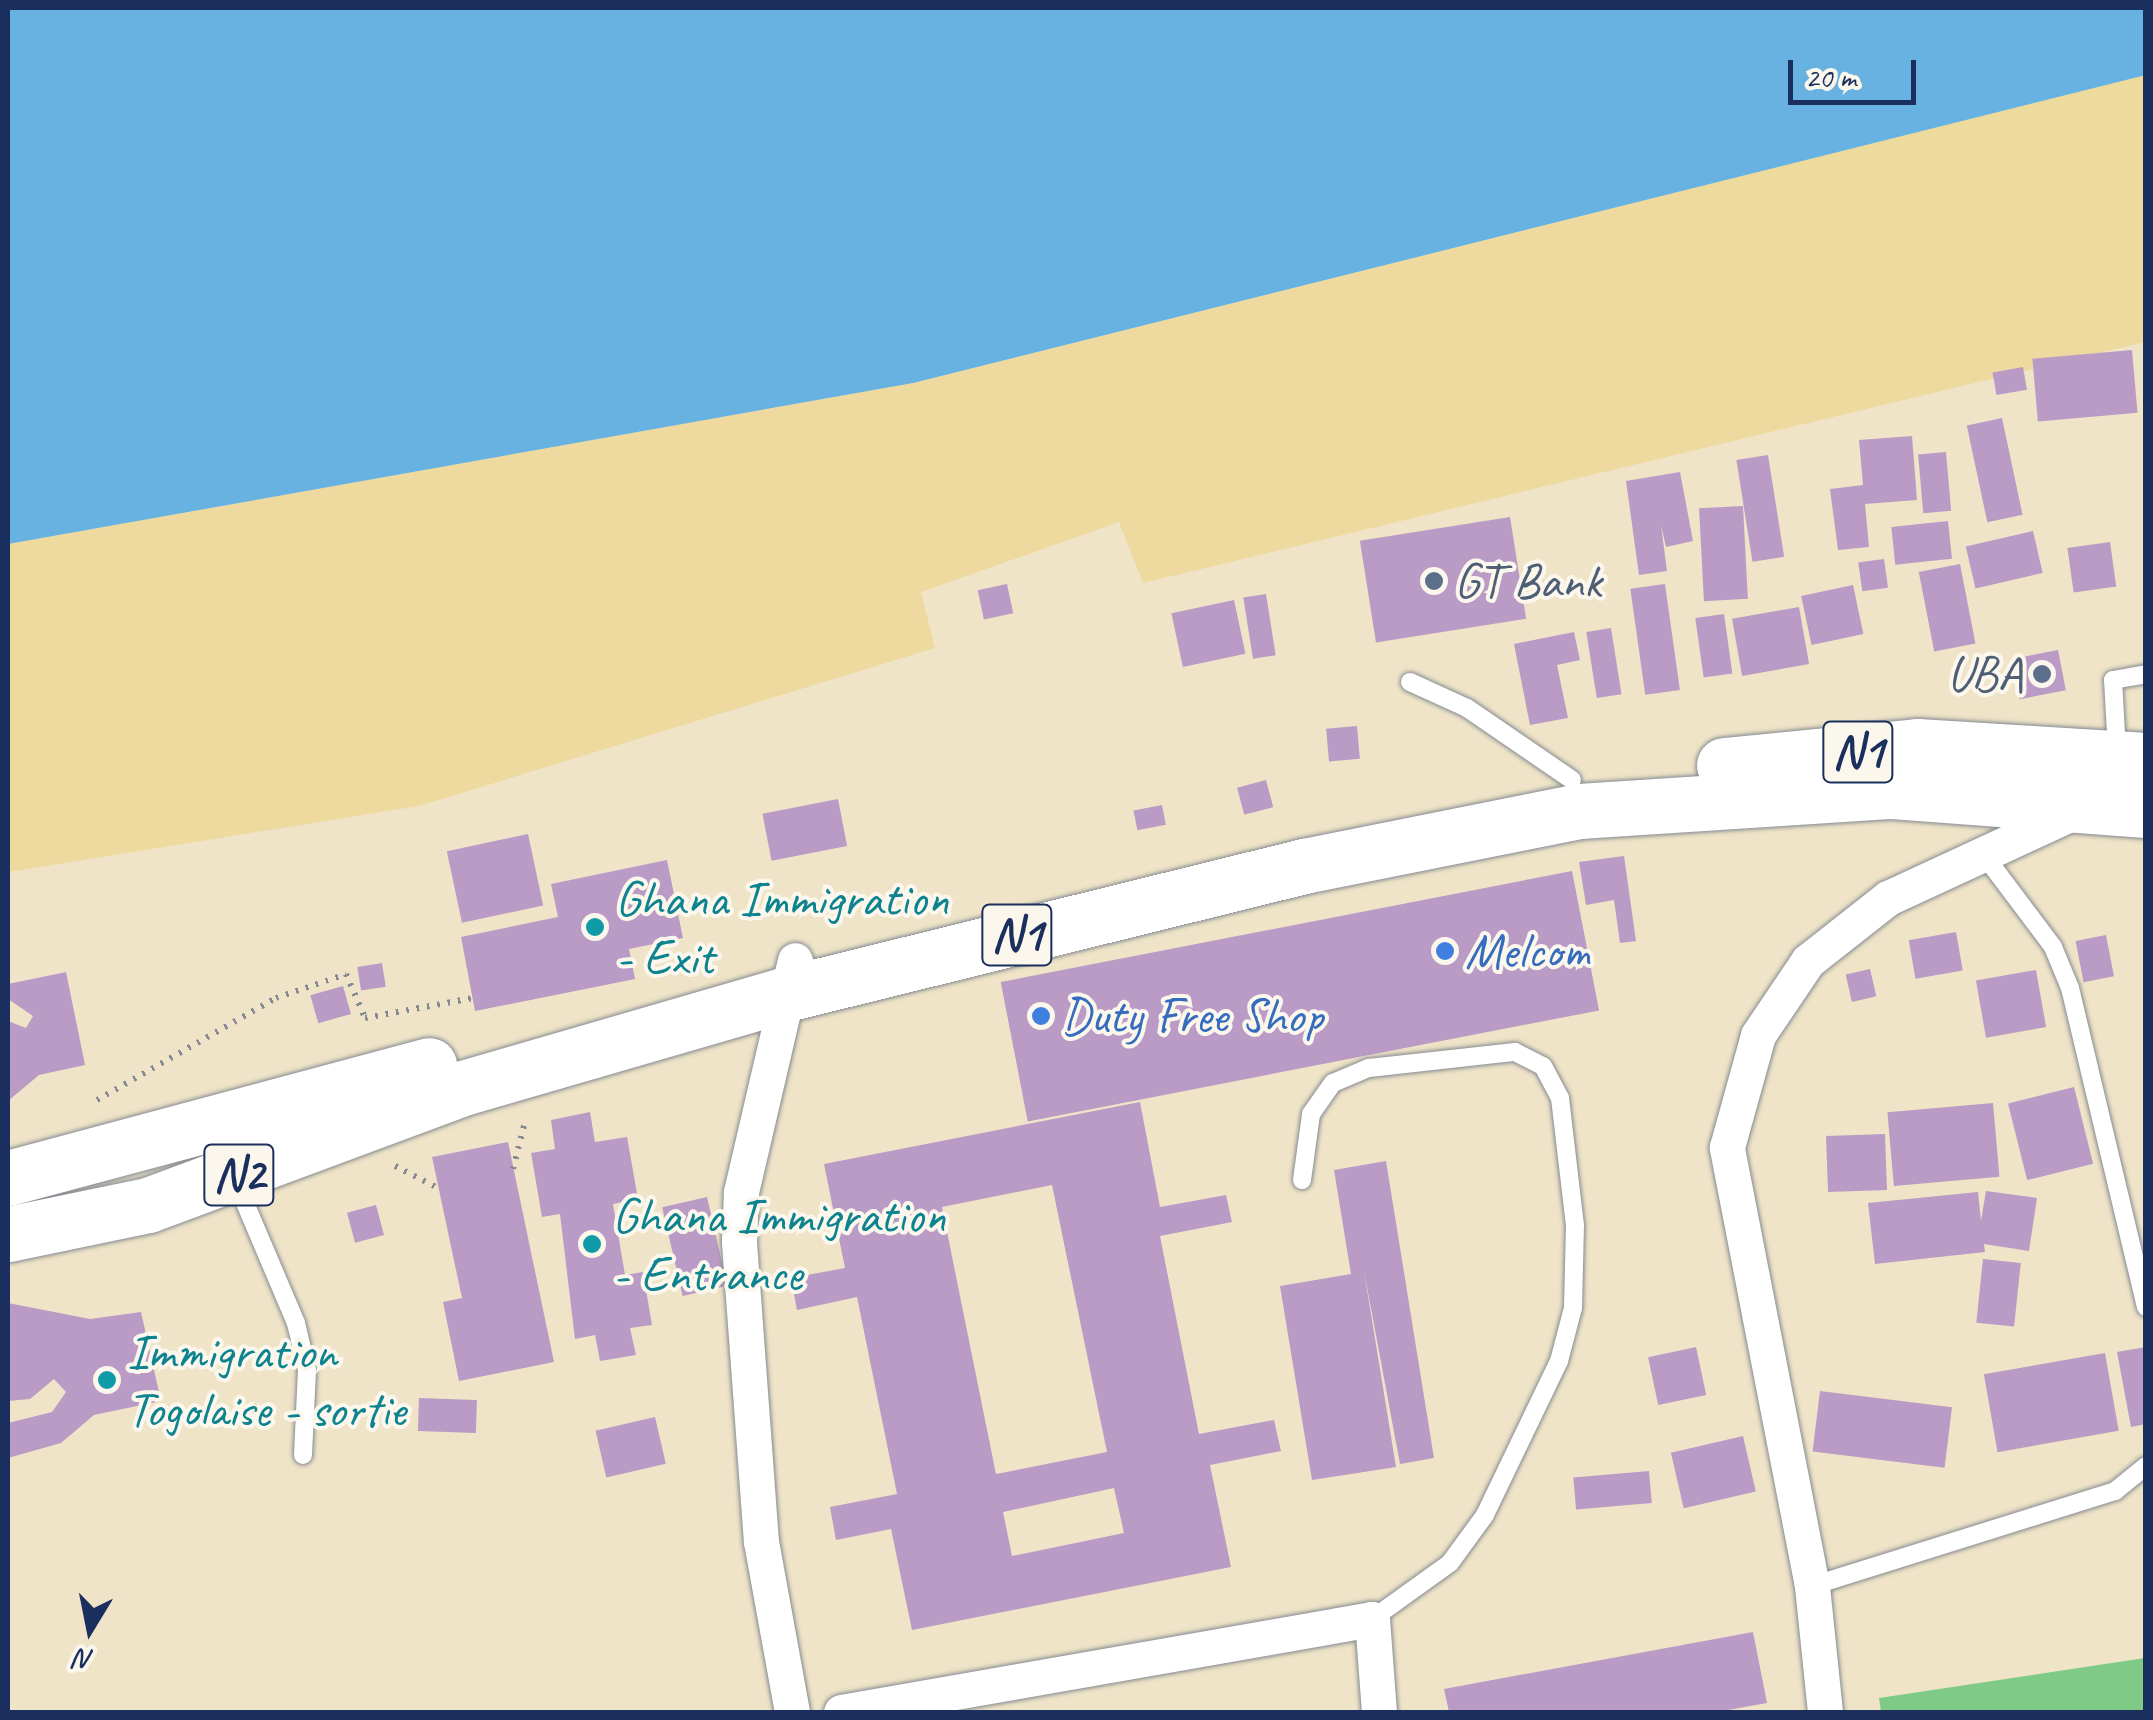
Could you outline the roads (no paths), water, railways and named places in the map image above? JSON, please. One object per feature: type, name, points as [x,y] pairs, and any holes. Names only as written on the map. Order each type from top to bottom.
[{"type":"highway","name":"N1","points":[[462,1072],[1292,833],[1572,780],[1916,746],[2118,772],[2146,810]]},
{"type":"highway","name":"N1","points":[[790,977],[1579,810],[1892,791],[2118,772]]},
{"type":"highway","name":"N2","points":[[8,1234],[224,1151],[462,1072]]},
{"type":"highway","name":"N2","points":[[8,1178],[224,1151]]},
{"type":"street","points":[[1825,1712],[1812,1586],[1727,1147],[1758,1035],[1808,961],[1888,898],[1988,859],[2118,772]]},
{"type":"street","points":[[790,977],[741,1192],[739,1241],[760,1542],[792,1712]]},
{"type":"street","points":[[842,1712],[1372,1619],[1379,1712]]},
{"type":"lane","points":[[2118,772],[2112,680],[2146,674]]},
{"type":"lane","points":[[1410,682],[1467,708],[1572,780]]},
{"type":"lane","points":[[1988,859],[2053,947],[2070,988],[2146,1307]]},
{"type":"lane","points":[[1302,1180],[1311,1114],[1333,1083],[1369,1068],[1515,1052],[1544,1066],[1560,1098],[1575,1225],[1573,1308],[1560,1360],[1485,1515],[1450,1563],[1372,1619]]},
{"type":"lane","points":[[224,1151],[296,1323],[307,1370],[303,1455]]},
{"type":"lane","points":[[1812,1586],[2115,1491],[2146,1466]]},
{"type":"water","points":[[8,8],[2145,8],[2146,75],[913,383],[8,544]]},
{"type":"place","name":"GT Bank","points":[[1434,581]]},
{"type":"place","name":"UBA","points":[[2042,674]]},
{"type":"place","name":"Ghana Immigration - Exit","points":[[595,927]]},
{"type":"place","name":"Melcom","points":[[1445,951]]},
{"type":"place","name":"Duty Free Shop","points":[[1041,1016]]},
{"type":"place","name":"Ghana Immigration - Entrance","points":[[592,1244]]},
{"type":"place","name":"Immigration Togolaise - sortie","points":[[107,1380]]}]
